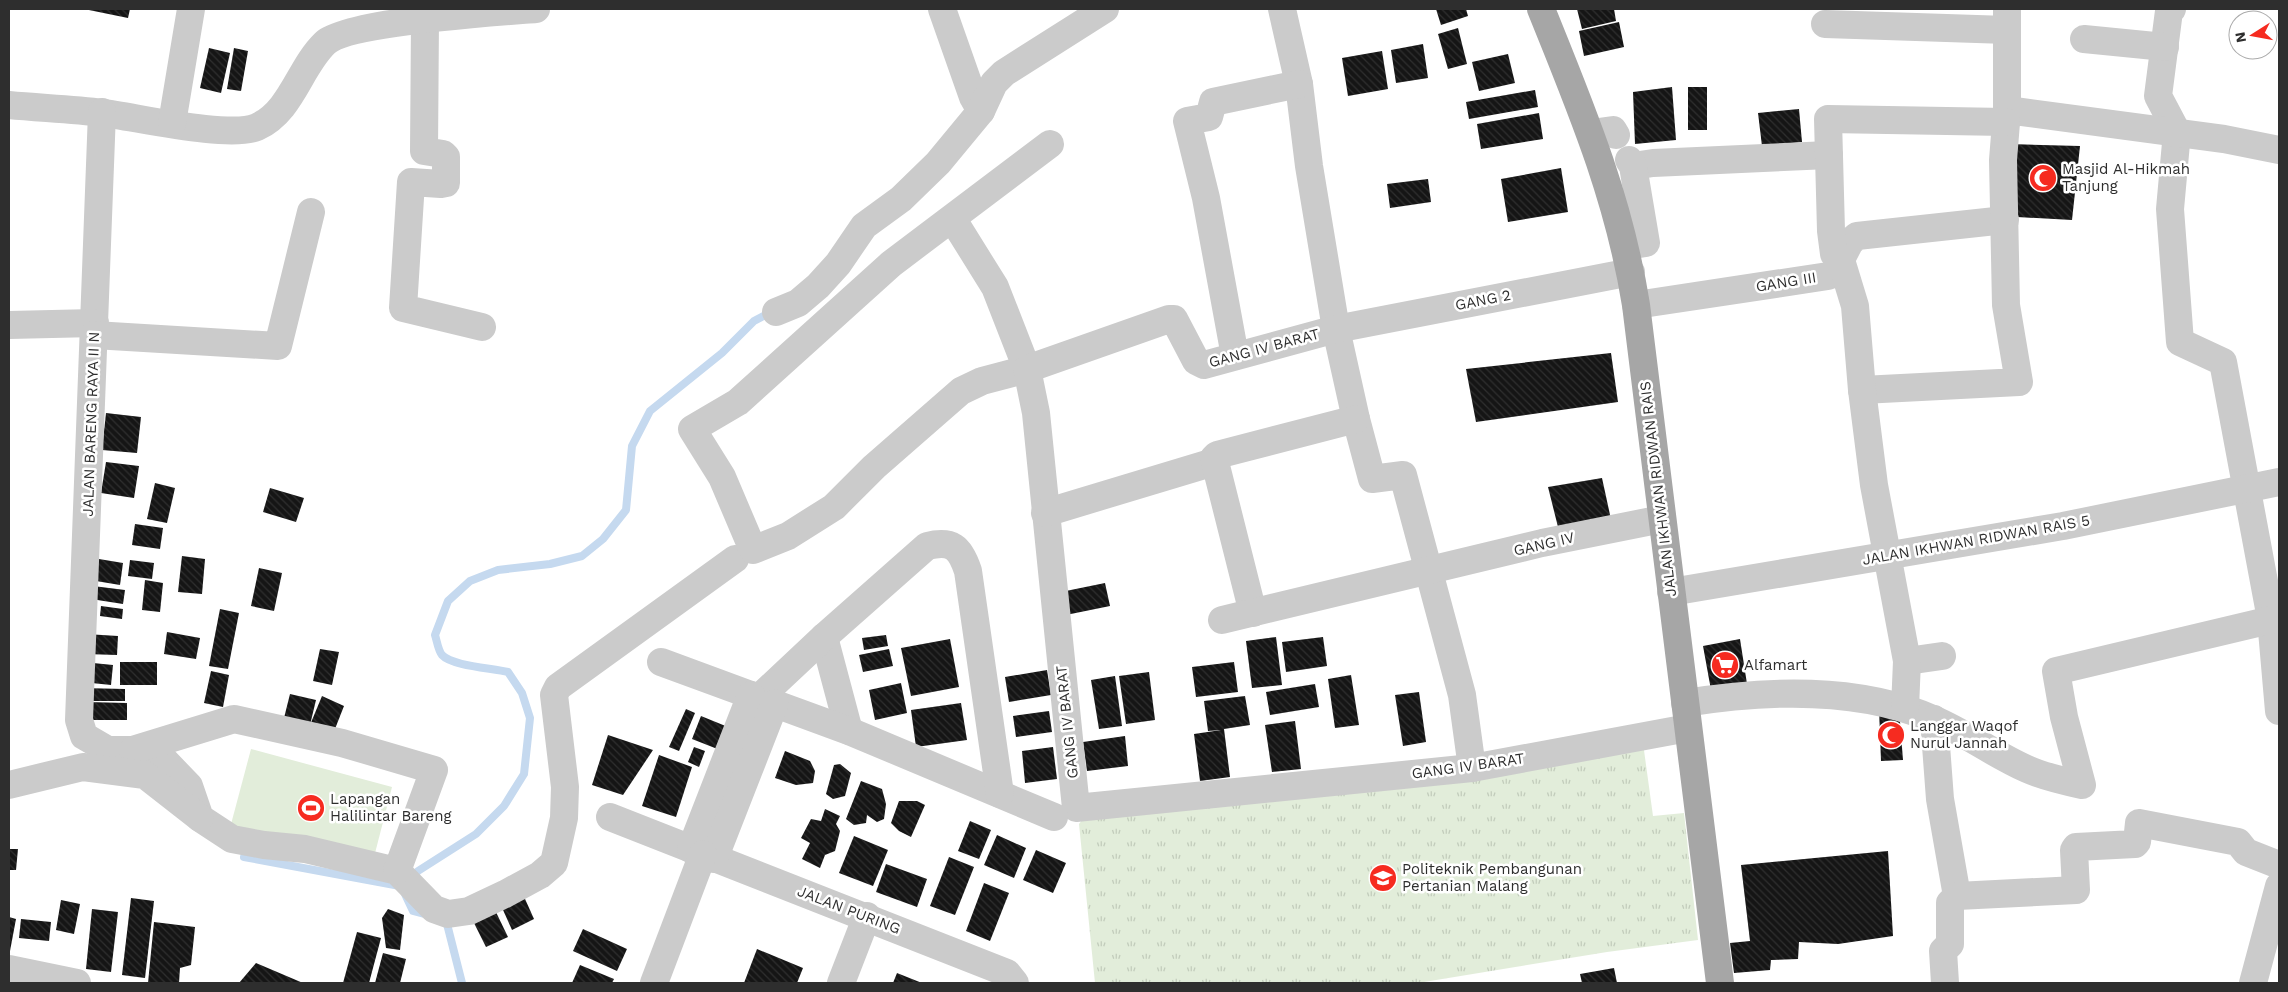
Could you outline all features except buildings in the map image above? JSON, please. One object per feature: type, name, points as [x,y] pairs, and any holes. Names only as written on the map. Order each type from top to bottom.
[{"type":"main road","name":"JALAN IKHWAN RIDWAN RAIS","points":[[1541,9],[1603,134],[1629,259],[1720,983]]},
{"type":"street","points":[[172,123],[191,9]]},
{"type":"street","points":[[9,105],[102,112],[225,131],[256,128],[278,112],[326,42],[374,27],[474,12],[536,9]]},
{"type":"street","points":[[942,9],[977,105]]},
{"type":"street","points":[[776,312],[798,303],[818,286],[838,264],[864,226],[907,193],[938,163],[977,105],[1004,73],[1105,9]]},
{"type":"street","points":[[1282,9],[1299,84],[1309,166],[1336,329],[1356,419],[1372,479],[1403,475],[1462,694],[1472,768]]},
{"type":"street","points":[[2172,9],[2169,11],[2158,96],[2177,132],[2170,209],[2180,342],[2224,362],[2246,488],[2275,618],[2279,711]]},
{"type":"street","points":[[425,19],[424,151],[442,154],[446,157],[446,182],[441,184],[411,182],[403,308],[482,327]]},
{"type":"street","points":[[1825,24],[2007,19],[2007,116],[2003,160],[2006,305],[2019,382],[1862,390]]},
{"type":"street","points":[[2084,38],[2165,46]]},
{"type":"street","points":[[1235,356],[1206,198],[1187,121],[1209,117],[1214,102],[1299,84]]},
{"type":"street","name":"JALAN BARENG RAYA II N","points":[[102,112],[79,720],[84,736],[108,750],[133,750]]},
{"type":"street","points":[[1905,708],[1907,661],[1874,485],[1862,390],[1855,306],[1841,260],[1834,254],[1831,231],[1828,119],[2007,116],[2177,132],[2279,150]]},
{"type":"street","points":[[952,218],[995,287],[1027,369],[982,381],[961,391],[874,467],[834,507],[788,536],[753,550],[722,477],[692,429],[738,402],[892,264],[952,218],[1050,144]]},
{"type":"street","name":"GANG 2","points":[[1336,329],[1629,259],[1646,243],[1631,163],[1829,155]]},
{"type":"street","points":[[9,325],[94,329],[278,346],[311,212]]},
{"type":"street","name":"GANG III","points":[[1636,304],[1828,276],[1834,273],[1850,242],[1858,236],[2004,220]]},
{"type":"street","name":"GANG IV BARAT","points":[[1336,329],[1200,364],[1177,323],[1174,319],[1169,319],[1027,369],[1036,413],[1076,808],[1472,768],[1687,716],[1764,694],[1864,698],[1905,708],[1934,719],[2026,768],[2082,786],[2064,717],[2056,671],[2275,618]]},
{"type":"street","points":[[1253,612],[1234,532],[1214,462],[1217,455],[1356,419]]},
{"type":"street","points":[[1046,513],[1214,462]]},
{"type":"street","name":"JALAN IKHWAN RIDWAN RAIS 5","points":[[1671,592],[2062,526],[2279,482]]},
{"type":"street","name":"GANG IV","points":[[1222,620],[1428,572],[1542,543],[1662,519]]},
{"type":"street","points":[[654,983],[762,698],[824,637],[927,546],[941,543],[956,547],[964,558],[968,571],[1000,794]]},
{"type":"street","points":[[9,785],[83,767],[144,775],[200,818],[232,839],[264,845],[305,849],[396,871],[434,909],[448,914],[470,911],[540,875],[554,863],[564,818],[565,787],[554,695],[558,687],[624,641],[686,592],[735,559]]},
{"type":"street","points":[[824,637],[849,731]]},
{"type":"street","points":[[1907,661],[1942,656]]},
{"type":"street","points":[[661,662],[849,731],[1054,817]]},
{"type":"street","points":[[133,750],[234,719],[342,743],[434,770],[396,871]]},
{"type":"street","points":[[1934,719],[1940,798],[1957,896]]},
{"type":"street","points":[[133,750],[164,760],[189,786],[200,818]]},
{"type":"street","name":"JALAN PURING","points":[[610,817],[867,916],[1011,978]]},
{"type":"street","points":[[1945,983],[1943,951],[1950,944],[1950,903],[1957,896],[2076,890],[2074,850],[2076,846],[2135,844],[2137,842],[2137,826],[2141,823],[2238,842],[2246,852],[2279,865]]},
{"type":"street","points":[[2253,983],[2279,886]]},
{"type":"street","points":[[840,983],[867,916]]},
{"type":"street","points":[[9,969],[78,983]]},
{"type":"green space","name":"Politeknik Pembangunan Pertanian Malang","points":[[1643,743],[1653,816],[1684,813],[1698,940],[1607,952],[1418,983],[1095,983],[1079,824],[1089,811]]},
{"type":"green space","name":"Lapangan Halilintar Bareng","points":[[251,749],[392,787],[373,861],[230,828]]},
{"type":"waterway","points":[[411,878],[418,871],[476,834],[504,806],[524,774],[530,718],[522,693],[508,672],[454,662],[442,655],[435,635],[448,601],[470,581],[498,570],[550,564],[582,556],[603,539],[626,510],[632,446],[650,411],[722,353],[754,321],[771,312]]},
{"type":"waterway","points":[[244,857],[400,886]]},
{"type":"waterway","points":[[405,894],[413,911],[428,915]]},
{"type":"waterway","points":[[444,919],[446,920],[462,983]]},
{"type":"place","name":"Masjid Al-Hikmah Tanjung","points":[[2043,178]]},
{"type":"place","name":"Alfamart","points":[[1725,665]]},
{"type":"place","name":"Langgar Waqof Nurul Jannah","points":[[1891,735]]},
{"type":"place","name":"Lapangan Halilintar Bareng","points":[[311,808]]},
{"type":"place","name":"Politeknik Pembangunan Pertanian Malang","points":[[1383,878]]}]
